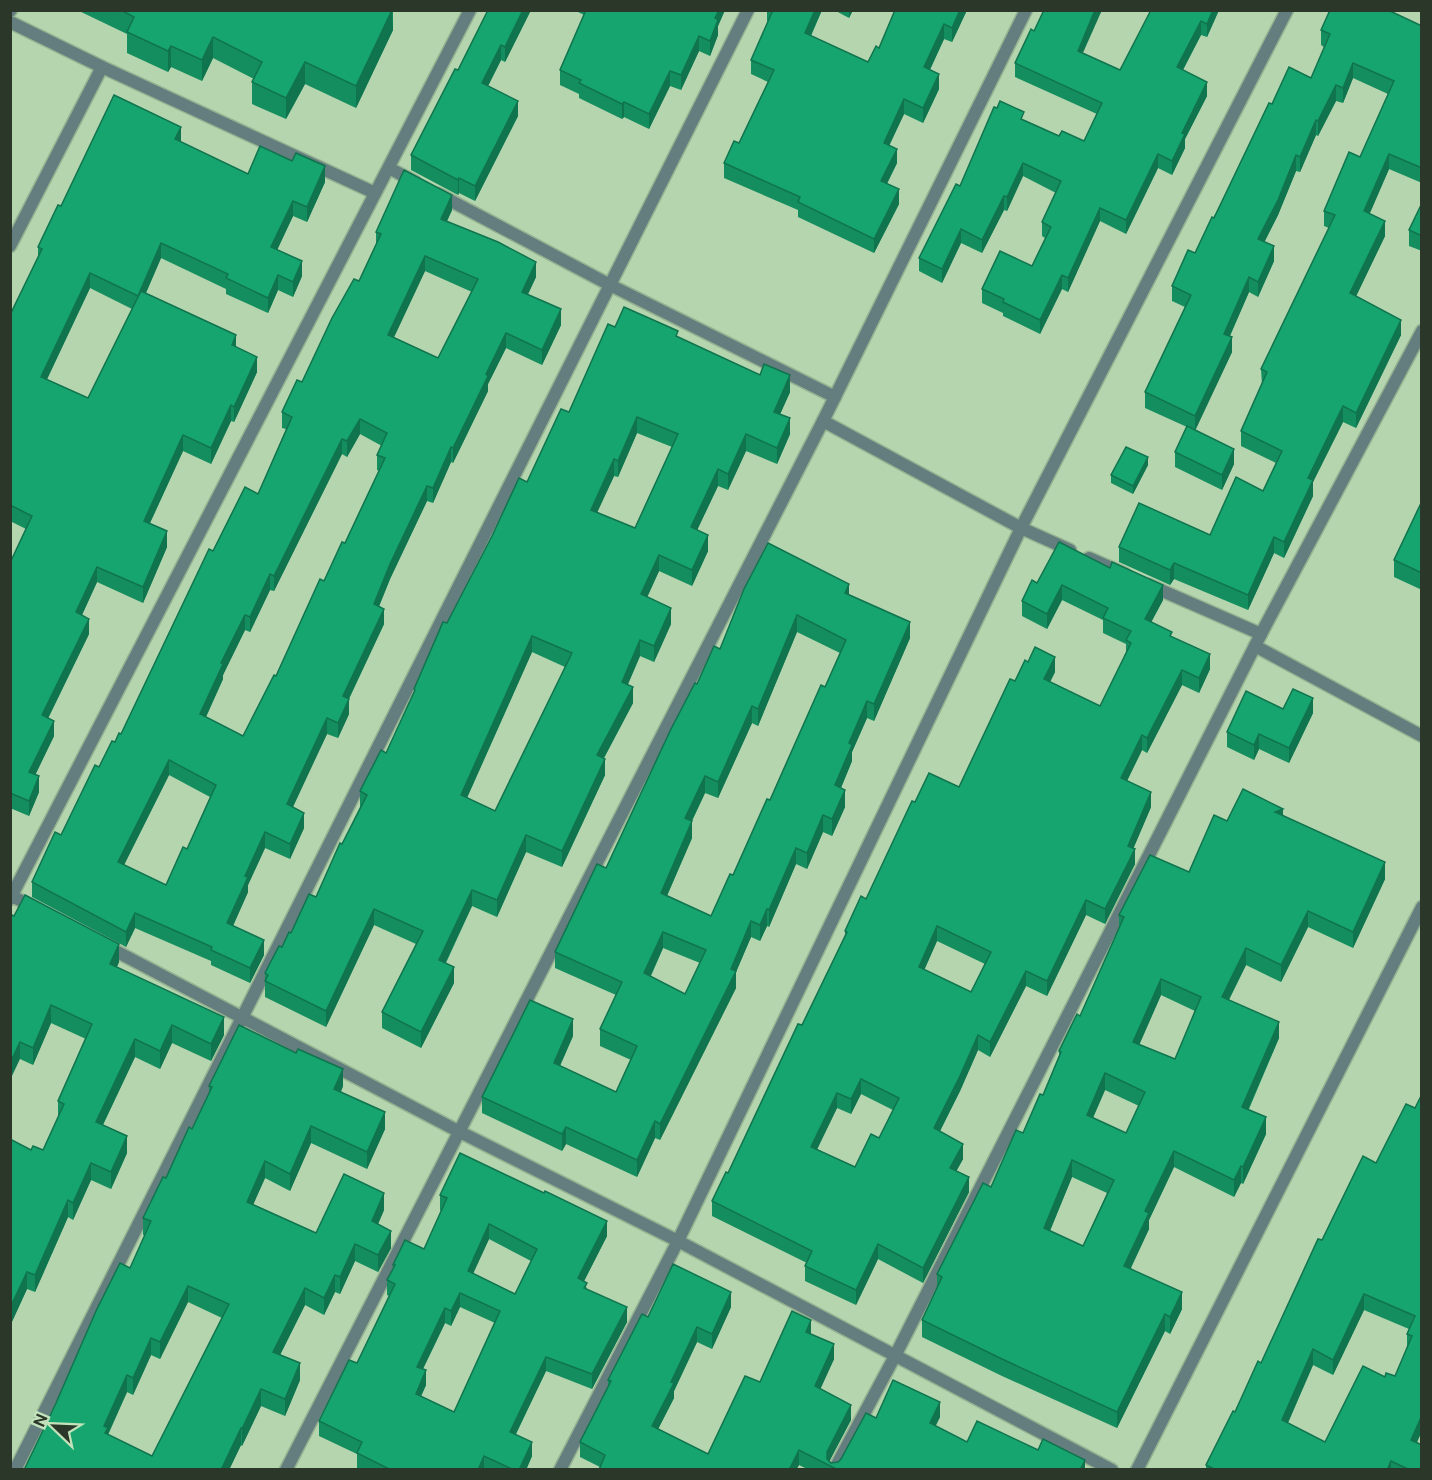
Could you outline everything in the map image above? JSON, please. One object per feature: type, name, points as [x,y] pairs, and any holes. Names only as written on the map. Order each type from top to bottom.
[{"type":"street","points":[[43,913],[11,898],[470,10]]},
{"type":"street","points":[[15,1470],[748,10]]},
{"type":"street","points":[[286,1470],[823,422],[1026,10]]},
{"type":"street","points":[[560,1470],[678,1241],[1022,528],[1287,10]]},
{"type":"street","points":[[10,22],[375,193]]},
{"type":"street","points":[[10,246],[102,67]]},
{"type":"street","points":[[389,168],[610,285],[835,397]]},
{"type":"street","points":[[834,1470],[895,1356],[1258,640],[1422,331]]},
{"type":"street","points":[[823,422],[1022,528],[1258,640],[1422,736]]},
{"type":"street","points":[[1137,1470],[1422,907]]},
{"type":"street","points":[[96,941],[458,1131],[678,1241],[1112,1470]]},
{"type":"building","points":[[121,10],[392,10],[356,86],[305,62],[286,98],[252,82],[262,62],[213,37],[202,60],[171,46],[168,51],[127,32],[134,17]]},
{"type":"building","points":[[488,10],[523,10],[505,47],[501,45],[482,83],[518,101],[475,186],[459,178],[458,180],[411,155]]},
{"type":"building","points":[[586,10],[719,10],[715,18],[718,20],[710,41],[699,36],[681,75],[670,71],[649,114],[579,83],[581,80],[560,70]]},
{"type":"building","points":[[773,10],[815,10],[805,33],[868,62],[876,46],[879,48],[895,10],[960,10],[952,28],[944,24],[924,67],[939,74],[923,108],[904,99],[884,143],[897,149],[881,181],[899,189],[874,239],[798,202],[800,197],[724,163],[734,141],[739,143],[774,70],[751,60]]},
{"type":"building","points":[[1044,10],[1095,10],[1078,51],[1120,70],[1151,10],[1213,10],[1207,24],[1201,21],[1177,67],[1207,82],[1182,133],[1185,134],[1172,161],[1158,154],[1126,220],[1100,208],[1068,278],[1062,275],[1040,320],[982,289],[1000,251],[1032,266],[1051,227],[1042,222],[1061,181],[1023,163],[1007,197],[1004,196],[982,240],[961,229],[942,269],[919,258],[956,184],[960,186],[994,107],[997,108],[1000,101],[1024,112],[1021,119],[1059,136],[1062,131],[1084,141],[1102,103],[1015,63],[1031,29],[1034,31]]},
{"type":"building","points":[[1330,10],[1388,10],[1422,26],[1422,168],[1389,154],[1364,211],[1385,221],[1350,293],[1401,320],[1356,413],[1343,406],[1308,478],[1313,480],[1284,542],[1274,537],[1248,595],[1174,563],[1170,570],[1119,547],[1139,503],[1210,535],[1236,477],[1263,491],[1282,451],[1241,431],[1267,372],[1261,369],[1335,215],[1324,211],[1349,152],[1360,157],[1394,81],[1353,63],[1343,88],[1336,85],[1318,121],[1316,120],[1300,157],[1296,155],[1278,200],[1258,239],[1274,246],[1258,282],[1249,277],[1224,334],[1232,337],[1195,416],[1145,392],[1191,295],[1172,286],[1188,250],[1195,253],[1289,67],[1311,78],[1330,34],[1321,30]]},
{"type":"building","points":[[114,95],[181,127],[175,139],[248,174],[260,146],[292,161],[296,153],[325,166],[307,207],[293,201],[271,247],[302,261],[293,282],[278,275],[268,298],[226,278],[228,274],[161,243],[138,296],[90,273],[41,377],[88,398],[141,291],[236,335],[232,345],[257,357],[234,407],[231,405],[211,448],[183,435],[144,521],[167,531],[143,587],[97,567],[76,612],[89,619],[42,715],[54,721],[29,772],[39,776],[29,801],[10,793],[10,563],[32,516],[10,505],[10,315],[42,249],[38,247],[58,205],[61,206]]},
{"type":"building","points":[[404,170],[452,195],[441,219],[498,242],[536,262],[522,292],[561,309],[542,350],[506,333],[486,374],[488,376],[453,448],[451,447],[433,488],[427,486],[390,564],[374,604],[384,609],[343,696],[349,699],[338,723],[327,718],[287,804],[304,813],[290,844],[265,832],[227,923],[264,940],[250,968],[211,950],[212,947],[135,913],[126,932],[32,882],[55,832],[61,835],[95,765],[99,767],[112,741],[115,742],[119,733],[121,734],[209,549],[213,551],[245,487],[258,494],[292,417],[282,412],[297,380],[302,382],[332,318],[354,279],[359,281],[381,234],[376,232]],"holes":[[[425,256],[478,279],[438,358],[388,335]],[[360,419],[387,433],[377,455],[385,458],[345,543],[342,542],[324,581],[320,579],[276,676],[274,675],[243,736],[200,714],[223,664],[221,663],[245,615],[250,617],[270,574],[274,576],[342,439],[347,441]],[[169,760],[216,785],[187,849],[183,847],[166,885],[118,862]]]},
{"type":"building","points":[[1422,203],[1422,236],[1409,230]]},
{"type":"building","points":[[624,307],[678,331],[676,336],[760,375],[764,364],[790,375],[774,412],[790,418],[777,448],[746,434],[728,474],[718,469],[691,527],[708,535],[692,570],[659,555],[641,594],[671,608],[654,646],[640,640],[622,682],[633,687],[597,755],[605,759],[562,851],[526,835],[497,900],[472,890],[439,960],[454,967],[421,1032],[382,1012],[423,931],[374,909],[326,1011],[265,981],[268,975],[265,973],[279,946],[282,947],[289,932],[291,933],[309,894],[316,897],[340,843],[342,844],[367,795],[360,791],[381,750],[386,753],[443,622],[447,623],[519,478],[527,482],[561,409],[569,412],[608,324],[615,327]],"holes":[[[637,417],[678,434],[635,528],[591,510],[614,459],[618,461]],[[532,636],[572,653],[495,811],[461,795]]]},
{"type":"building","points":[[1187,426],[1234,449],[1222,475],[1175,452]]},
{"type":"building","points":[[1126,447],[1148,457],[1133,486],[1111,475]]},
{"type":"building","points":[[1422,501],[1422,573],[1394,560]]},
{"type":"building","points":[[1059,542],[1110,568],[1112,562],[1163,585],[1145,619],[1172,632],[1170,636],[1210,654],[1199,678],[1182,670],[1147,738],[1142,735],[1121,778],[1151,792],[1128,846],[1135,849],[1105,909],[1086,900],[1047,981],[1026,971],[990,1042],[978,1035],[934,1128],[963,1144],[950,1168],[969,1177],[923,1268],[878,1244],[856,1290],[805,1266],[812,1251],[712,1201],[726,1172],[728,1173],[798,1024],[802,1025],[847,932],[845,931],[861,896],[866,899],[912,801],[915,802],[929,773],[959,787],[1010,679],[1015,681],[1025,660],[1028,662],[1035,647],[1055,657],[1044,679],[1100,706],[1131,643],[1126,640],[1131,631],[1103,618],[1108,608],[1062,585],[1047,614],[1022,601],[1032,580],[1037,583]],"holes":[[[937,926],[991,952],[971,992],[919,967]],[[861,1079],[899,1098],[879,1138],[871,1134],[855,1167],[811,1147],[837,1093],[851,1099]]]},
{"type":"building","points":[[768,543],[849,584],[845,593],[910,622],[874,704],[867,701],[849,743],[852,745],[835,785],[845,790],[832,819],[823,815],[807,853],[796,848],[760,925],[751,921],[731,969],[736,971],[660,1124],[655,1121],[637,1160],[566,1127],[562,1134],[482,1097],[530,1000],[573,1019],[554,1063],[616,1092],[637,1046],[600,1029],[622,982],[555,952],[597,864],[606,868],[671,729],[695,683],[697,684],[714,646],[720,649],[744,589]],"holes":[[[797,615],[846,640],[825,687],[821,685],[770,800],[767,799],[733,875],[730,874],[711,916],[661,893],[692,821],[685,818],[705,776],[718,782],[752,706],[758,709]],[[663,932],[706,950],[685,994],[644,973]]]},
{"type":"building","points":[[1293,689],[1313,698],[1289,748],[1259,734],[1254,745],[1227,732],[1246,691],[1283,709]]},
{"type":"building","points":[[1243,789],[1283,809],[1275,812],[1385,862],[1353,932],[1308,911],[1281,965],[1246,948],[1222,997],[1279,1022],[1242,1107],[1266,1117],[1243,1167],[1241,1166],[1234,1180],[1174,1151],[1145,1211],[1149,1213],[1124,1266],[1182,1292],[1170,1317],[1165,1314],[1117,1412],[922,1320],[942,1277],[937,1274],[983,1183],[991,1187],[1016,1130],[1023,1133],[1040,1094],[1043,1095],[1061,1052],[1059,1051],[1077,1014],[1080,1016],[1124,917],[1119,915],[1150,855],[1189,872],[1214,815],[1227,821]],"holes":[[[1161,979],[1201,997],[1175,1059],[1133,1042]],[[1105,1073],[1145,1092],[1126,1133],[1087,1115]],[[1072,1160],[1114,1180],[1083,1246],[1044,1228]]]},
{"type":"building","points":[[25,895],[119,944],[110,964],[224,1017],[211,1044],[172,1025],[160,1051],[135,1039],[96,1122],[127,1136],[111,1172],[91,1163],[73,1203],[68,1200],[35,1275],[27,1272],[10,1308],[10,1139],[31,1150],[33,1146],[43,1150],[64,1104],[58,1101],[92,1024],[51,1005],[33,1048],[20,1042],[10,1063],[10,919],[12,915],[14,916]]},
{"type":"building","points":[[239,1025],[296,1053],[298,1049],[343,1069],[334,1089],[385,1112],[367,1152],[311,1126],[290,1174],[265,1161],[247,1202],[316,1233],[344,1174],[384,1193],[372,1221],[391,1231],[378,1255],[355,1244],[340,1277],[335,1275],[324,1298],[305,1288],[273,1352],[300,1363],[285,1399],[261,1389],[221,1470],[24,1470],[120,1263],[130,1268],[151,1221],[143,1218],[163,1177],[166,1178],[189,1127],[192,1129],[212,1087],[209,1086]],"holes":[[[188,1286],[229,1304],[152,1456],[105,1433],[108,1428],[104,1426],[127,1375],[133,1378],[151,1338],[160,1342]]]},
{"type":"building","points":[[1422,1094],[1422,1415],[1411,1440],[1422,1445],[1422,1470],[1410,1470],[1391,1461],[1387,1470],[1216,1470],[1206,1465],[1233,1411],[1235,1412],[1258,1361],[1261,1363],[1318,1239],[1322,1240],[1363,1156],[1376,1163],[1406,1104],[1415,1108]],"holes":[[[1364,1294],[1415,1316],[1407,1334],[1412,1336],[1395,1376],[1386,1373],[1385,1377],[1363,1366],[1325,1442],[1282,1420],[1313,1349],[1333,1360]]]},
{"type":"building","points":[[460,1153],[607,1221],[578,1278],[587,1283],[584,1288],[627,1307],[592,1374],[546,1357],[510,1432],[532,1442],[519,1470],[514,1470],[484,1456],[478,1470],[391,1470],[357,1453],[362,1442],[319,1421],[349,1360],[357,1363],[395,1284],[387,1280],[405,1240],[424,1249],[447,1198],[440,1195]],"holes":[[[489,1224],[537,1249],[515,1294],[468,1271]],[[460,1293],[500,1311],[454,1412],[416,1394],[426,1370],[417,1367],[445,1308],[451,1311]]]},
{"type":"building","points":[[673,1264],[731,1292],[712,1334],[697,1327],[671,1382],[674,1383],[652,1426],[708,1454],[745,1376],[760,1382],[792,1311],[811,1320],[806,1332],[834,1344],[815,1386],[851,1405],[827,1452],[827,1459],[831,1463],[841,1459],[866,1413],[876,1418],[893,1380],[940,1402],[930,1423],[967,1442],[977,1421],[1038,1450],[1043,1439],[1085,1460],[1080,1470],[838,1470],[799,1450],[789,1470],[599,1470],[605,1455],[580,1442],[611,1381],[608,1380],[642,1314],[648,1317]]}]
